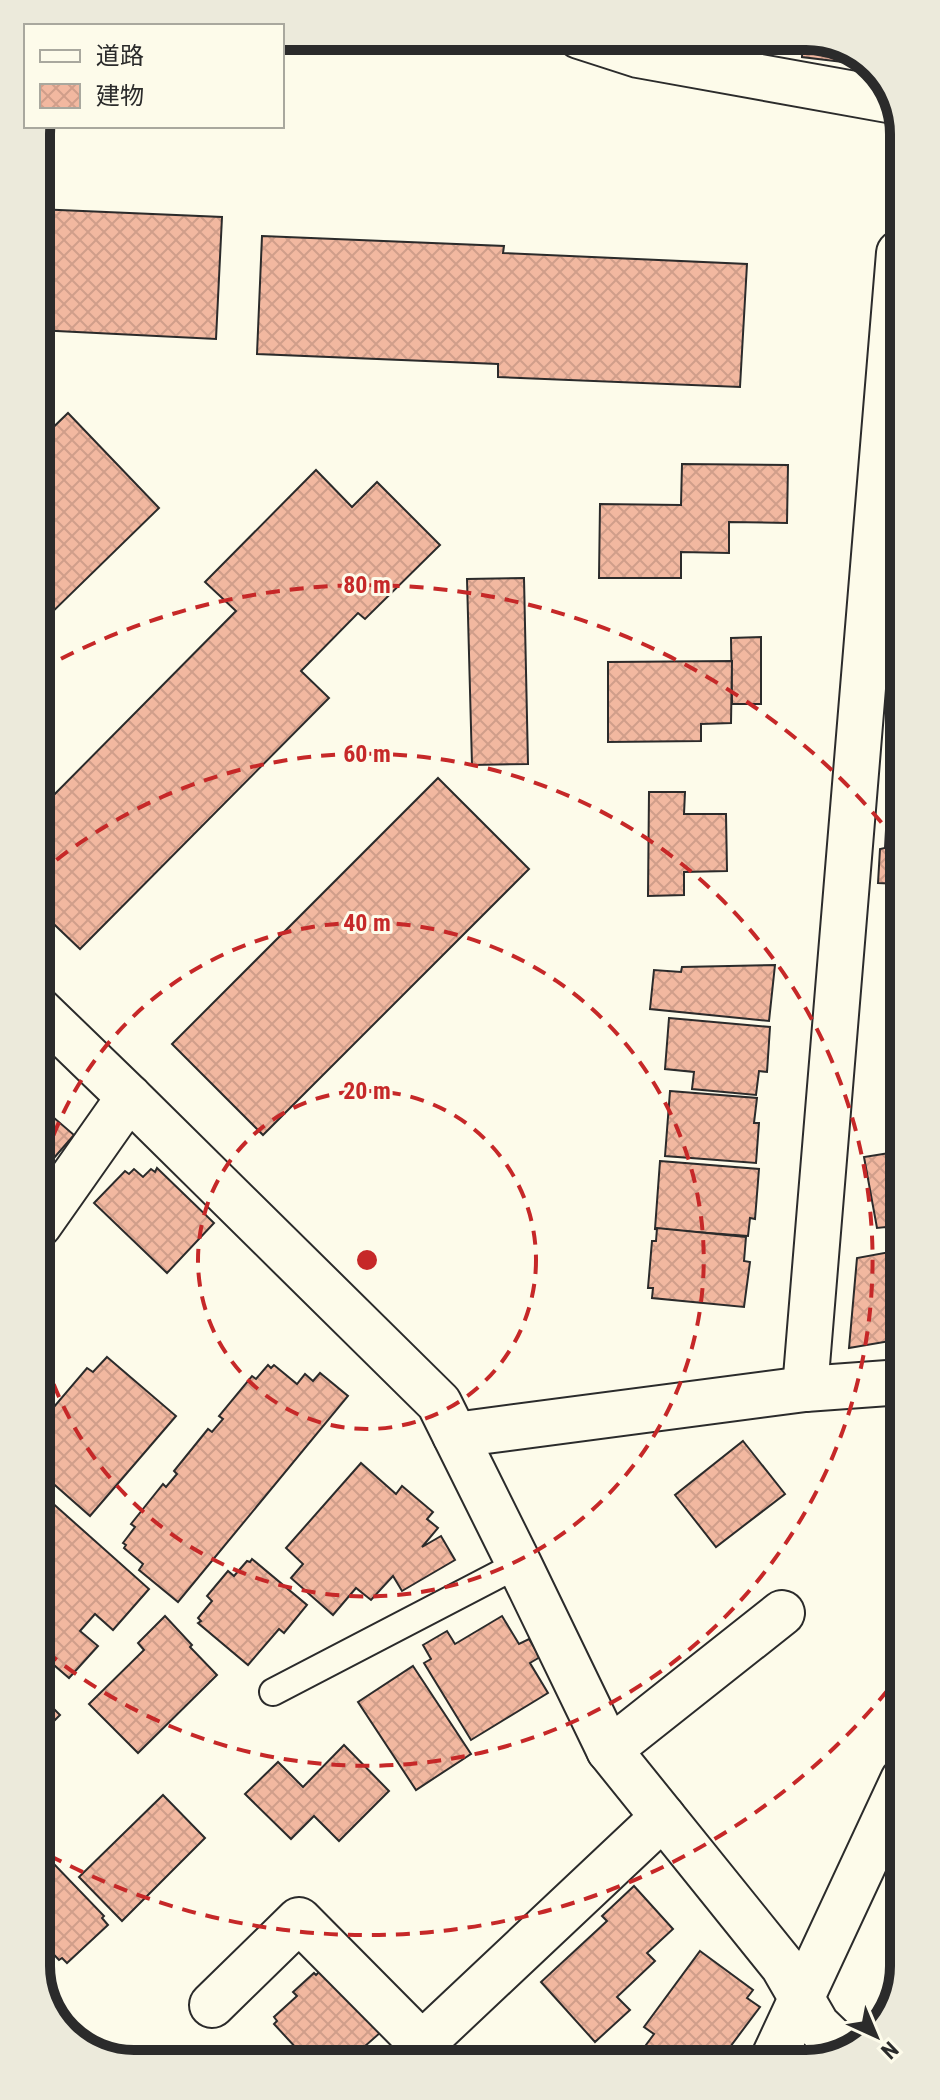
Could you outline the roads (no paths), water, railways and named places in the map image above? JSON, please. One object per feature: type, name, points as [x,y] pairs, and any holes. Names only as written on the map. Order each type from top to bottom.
[{"type":"street","points":[[622,50],[882,99]]},
{"type":"street","points":[[805,1389],[890,362]]},
{"type":"street","points":[[50,1021],[439,1403],[609,1750],[783,1966],[817,2025],[836,2043]]},
{"type":"street","points":[[50,1209],[129,1097]]},
{"type":"street","points":[[455,1435],[805,1389],[890,1383]]},
{"type":"street","points":[[609,1750],[782,1613]]},
{"type":"street","points":[[777,2050],[890,1808]]},
{"type":"street","points":[[212,2005],[299,1920],[422,2044],[663,1817]]},
{"type":"lane","points":[[273,1692],[519,1564]]}]
